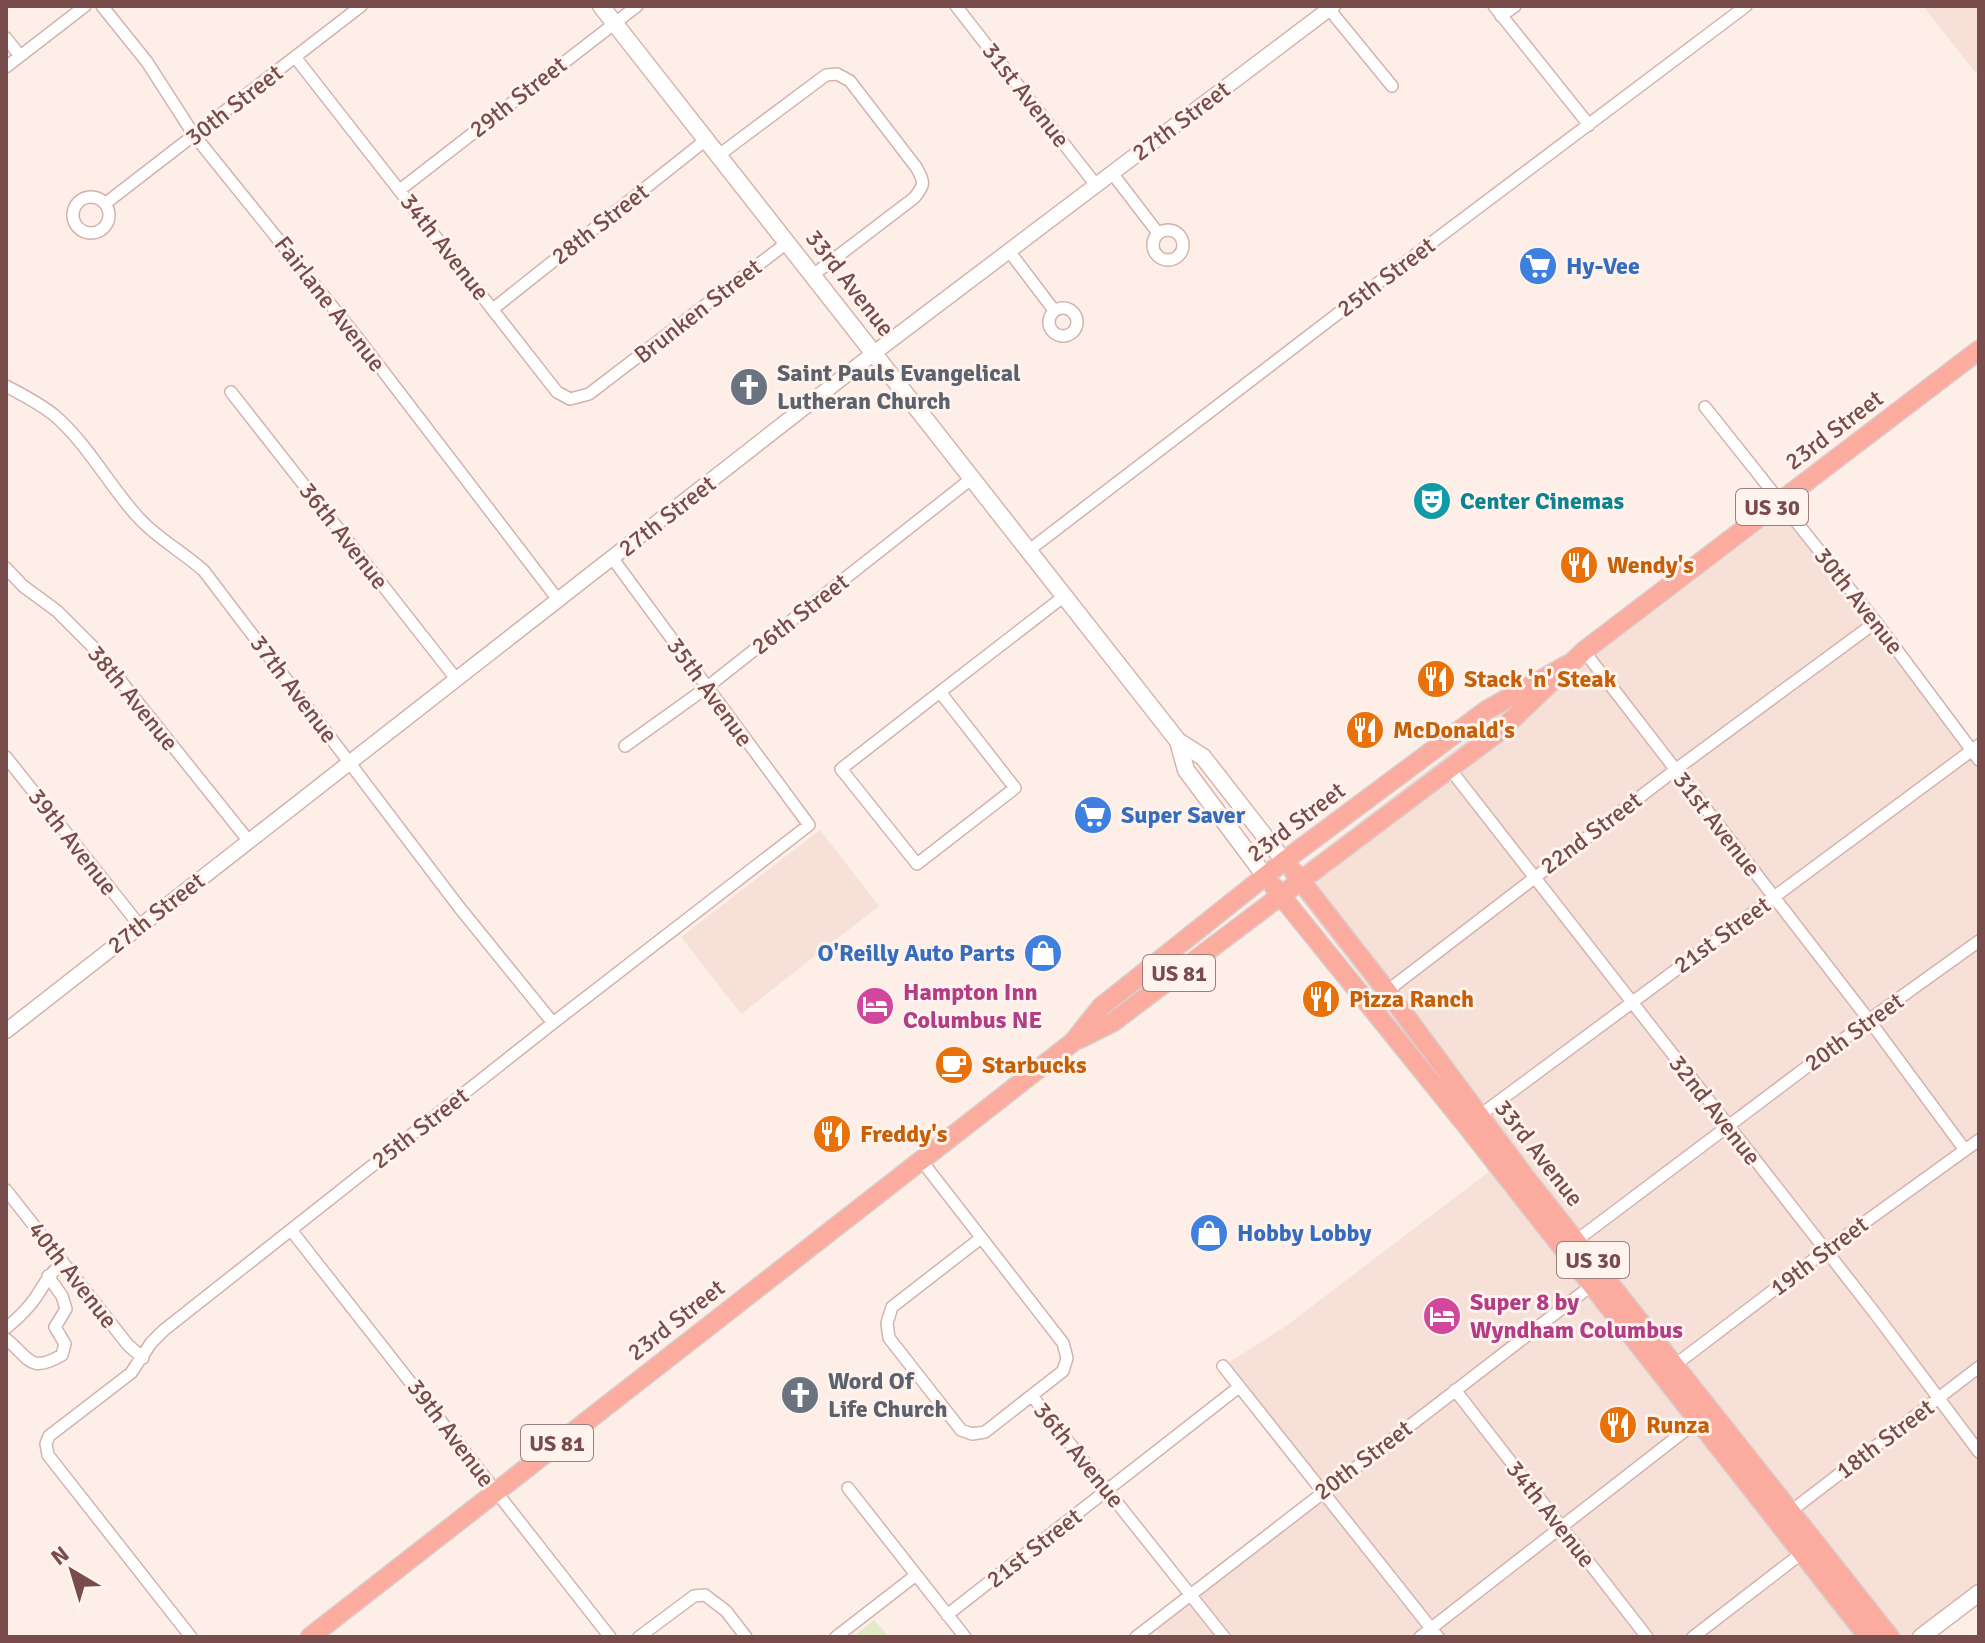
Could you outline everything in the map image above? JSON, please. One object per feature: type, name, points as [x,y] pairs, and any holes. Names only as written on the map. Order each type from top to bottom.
[{"type":"highway","name":"23rd Street","points":[[310,1637],[1073,1042],[1113,1022],[1501,730],[1584,651],[1979,350]]},
{"type":"highway","name":"23rd Street","points":[[1073,1042],[1101,1007],[1284,861],[1487,710],[1567,665]]},
{"type":"highway","name":"33rd Avenue","points":[[1284,861],[1387,991],[1472,1120],[1591,1286],[1668,1370]]},
{"type":"highway","name":"33rd Avenue","points":[[1265,876],[1577,1240],[1802,1553],[1868,1637]]},
{"type":"highway","name":"33rd Avenue","points":[[1704,1416],[1791,1511],[1890,1637]]},
{"type":"main road","name":"33rd Avenue","points":[[601,6],[1178,741],[1203,757],[1284,861]]},
{"type":"main road","name":"33rd Avenue","points":[[1178,741],[1186,770],[1265,876]]},
{"type":"main road","points":[[1921,1637],[1979,1593]]},
{"type":"street","points":[[6,67],[85,6]]},
{"type":"street","name":"Fairlane Avenue","points":[[102,6],[147,62],[194,135],[360,341],[559,601]]},
{"type":"street","name":"30th Street","points":[[106,203],[361,6]]},
{"type":"street","name":"29th Street","points":[[401,189],[637,6]]},
{"type":"street","name":"31st Avenue","points":[[956,6],[1096,185]]},
{"type":"street","points":[[1515,6],[1498,11],[1589,125]]},
{"type":"street","name":"25th Street","points":[[1028,551],[1746,6]]},
{"type":"street","points":[[1331,8],[1392,86]]},
{"type":"street","name":"27th Street","points":[[6,1031],[874,353],[1331,8]]},
{"type":"street","points":[[6,38],[20,56]]},
{"type":"street","name":"34th Avenue","points":[[295,57],[557,392],[570,399],[589,394],[609,379]]},
{"type":"street","points":[[719,155],[826,75],[837,74],[850,81],[916,167],[924,180],[924,187],[914,198],[813,275]]},
{"type":"street","name":"28th Street","points":[[493,309],[707,139]]},
{"type":"street","points":[[1112,173],[1158,233]]},
{"type":"street","name":"Brunken Street","points":[[609,379],[788,242]]},
{"type":"street","points":[[1009,251],[1053,309]]},
{"type":"street","name":"37th Avenue","points":[[6,386],[56,417],[138,517],[204,571],[459,907],[553,1023]]},
{"type":"street","name":"36th Avenue","points":[[231,392],[457,680]]},
{"type":"street","name":"30th Avenue","points":[[1705,407],[1977,752]]},
{"type":"street","name":"26th Street","points":[[625,746],[706,688],[971,479]]},
{"type":"street","name":"35th Avenue","points":[[613,559],[809,825]]},
{"type":"street","name":"38th Avenue","points":[[6,568],[23,586],[57,611],[95,649],[248,840]]},
{"type":"street","points":[[940,692],[1015,788],[917,864],[841,769],[940,692],[1063,597]]},
{"type":"street","name":"22nd Street","points":[[1387,991],[1675,770],[1876,622]]},
{"type":"street","name":"31st Avenue","points":[[1584,651],[1869,1020],[1965,1150]]},
{"type":"street","name":"21st Street","points":[[1472,1120],[1977,752]]},
{"type":"street","name":"39th Avenue","points":[[6,757],[140,926]]},
{"type":"street","name":"32nd Avenue","points":[[1450,769],[1979,1452]]},
{"type":"street","name":"25th Street","points":[[191,1637],[48,1455],[46,1444],[49,1436],[131,1373],[164,1330],[809,825]]},
{"type":"street","name":"20th Street","points":[[1577,1240],[1979,941]]},
{"type":"street","name":"19th Street","points":[[1668,1370],[1979,1140]]},
{"type":"street","name":"36th Avenue","points":[[921,1160],[1063,1343],[1067,1358],[1063,1371],[1032,1396],[1224,1637]]},
{"type":"street","name":"40th Avenue","points":[[6,1190],[128,1345],[143,1358]]},
{"type":"street","name":"39th Avenue","points":[[291,1230],[610,1637]]},
{"type":"street","points":[[981,1238],[892,1307],[887,1323],[889,1338],[961,1430],[972,1434],[985,1432],[1032,1396]]},
{"type":"street","points":[[6,1328],[28,1308],[48,1276],[63,1263]]},
{"type":"street","points":[[6,1339],[31,1363],[45,1365],[62,1355],[65,1344],[55,1327],[66,1309],[62,1296],[48,1276]]},
{"type":"street","name":"20th Street","points":[[1136,1637],[1591,1286]]},
{"type":"street","points":[[1223,1366],[1434,1633]]},
{"type":"street","name":"18th Street","points":[[1791,1511],[1979,1367]]},
{"type":"street","name":"21st Street","points":[[947,1615],[1239,1387]]},
{"type":"street","name":"34th Avenue","points":[[1455,1390],[1647,1637]]},
{"type":"street","points":[[1420,1637],[1434,1633],[1561,1525],[1704,1416]]},
{"type":"street","points":[[848,1488],[965,1637]]},
{"type":"street","points":[[1693,1637],[1802,1553]]},
{"type":"street","points":[[836,1637],[916,1575]]},
{"type":"street","points":[[639,1637],[694,1596],[705,1595],[726,1611],[744,1634]]},
{"type":"shaded area","points":[[1923,6],[1979,6],[1979,77]]},
{"type":"shaded area","points":[[1779,501],[1979,760],[1979,1593],[1921,1637],[1163,1637],[1152,1624],[1321,1492],[1223,1366],[1286,1326],[1503,1161],[1285,879]]},
{"type":"shaded area","points":[[820,830],[879,906],[741,1014],[681,937]]},
{"type":"green space","points":[[874,1620],[889,1637],[853,1637]]},
{"type":"place","name":"Hy-Vee","points":[[1538,266]]},
{"type":"place","name":"Saint Pauls Evangelical Lutheran Church","points":[[749,387]]},
{"type":"place","name":"Center Cinemas","points":[[1432,501]]},
{"type":"place","name":"Wendy's","points":[[1579,565]]},
{"type":"place","name":"Stack 'n' Steak","points":[[1436,679]]},
{"type":"place","name":"McDonald's","points":[[1365,730]]},
{"type":"place","name":"Super Saver","points":[[1093,815]]},
{"type":"place","name":"O'Reilly Auto Parts","points":[[1043,953]]},
{"type":"place","name":"Pizza Ranch","points":[[1321,999]]},
{"type":"place","name":"Hampton Inn Columbus NE","points":[[875,1006]]},
{"type":"place","name":"Starbucks","points":[[954,1065]]},
{"type":"place","name":"Freddy's","points":[[832,1134]]},
{"type":"place","name":"Hobby Lobby","points":[[1209,1233]]},
{"type":"place","name":"Super 8 by Wyndham Columbus","points":[[1442,1316]]},
{"type":"place","name":"Word Of Life Church","points":[[800,1395]]},
{"type":"place","name":"Runza","points":[[1618,1425]]}]
